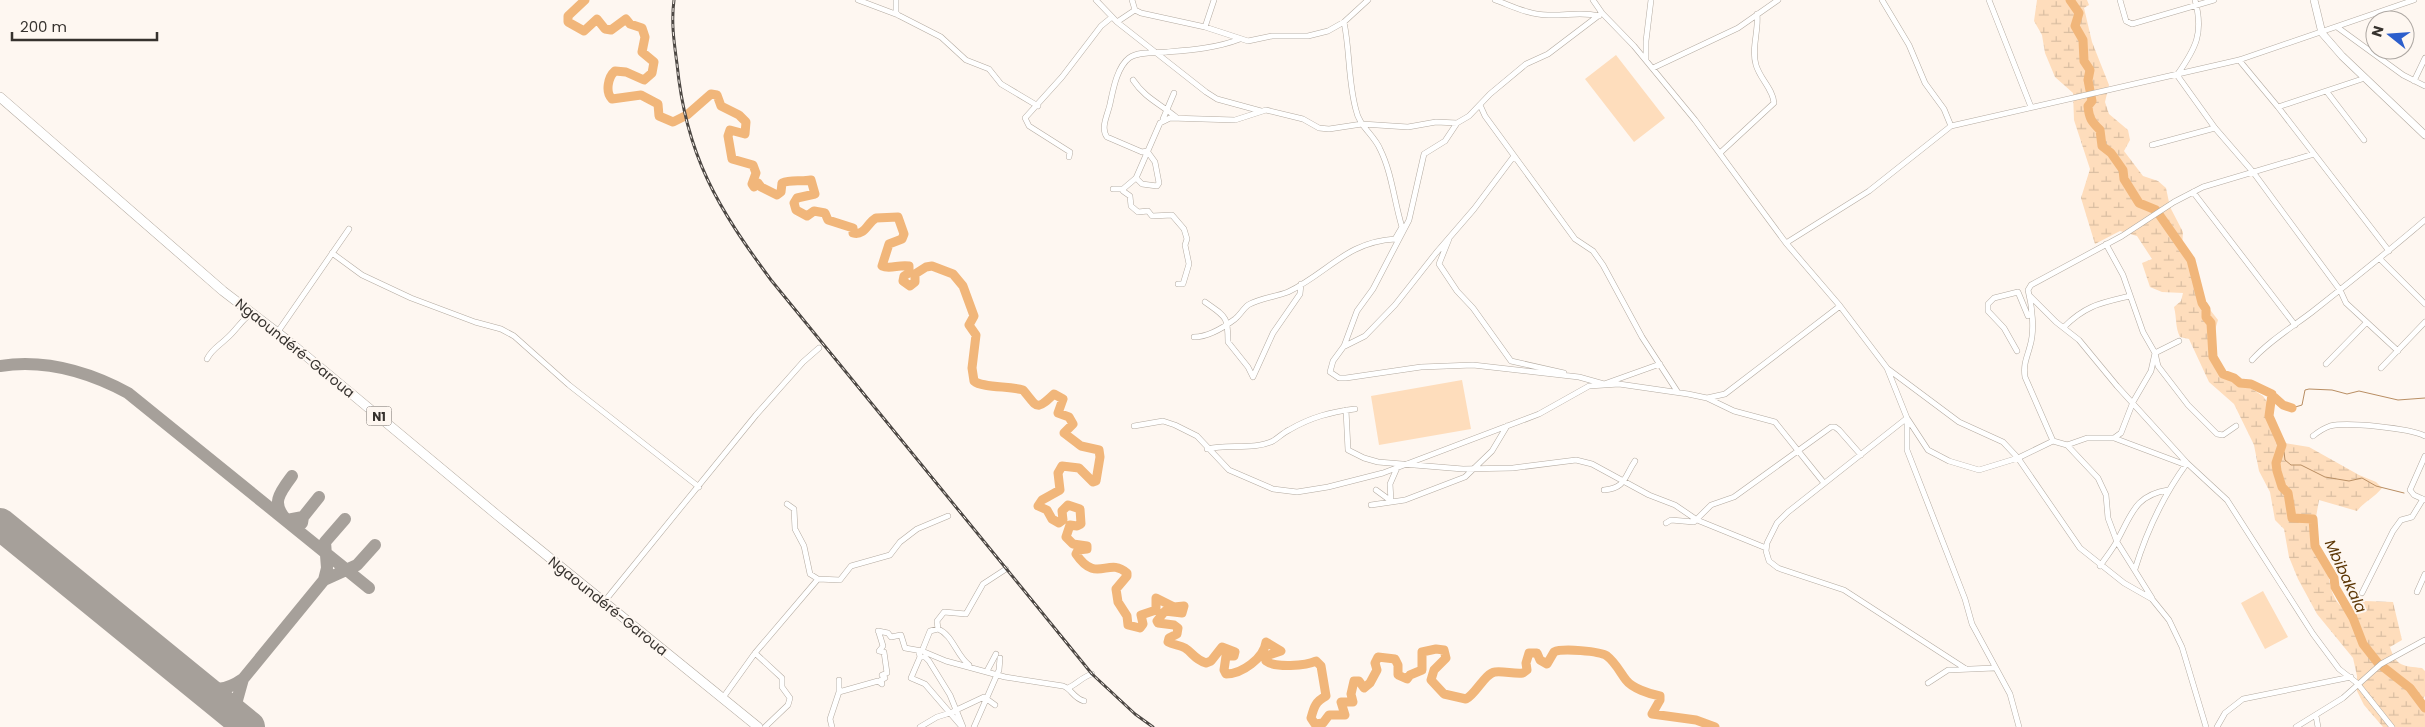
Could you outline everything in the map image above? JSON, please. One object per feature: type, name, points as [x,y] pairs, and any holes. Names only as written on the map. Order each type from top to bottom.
[{"type":"highway","name":"Ngaoundéré-Garoua","points":[[2,99],[277,334],[287,340],[603,603],[758,727]]},
{"type":"street","points":[[858,0],[898,15],[941,37],[966,60],[989,69],[1001,84],[1038,106]]},
{"type":"street","points":[[896,0],[896,12],[898,15]]},
{"type":"street","points":[[1096,0],[1117,22],[1217,98],[1261,111]]},
{"type":"street","points":[[1132,0],[1136,10]]},
{"type":"street","points":[[1206,27],[1214,0]]},
{"type":"street","points":[[1117,22],[1136,10],[1206,27],[1248,41],[1272,36],[1308,36],[1328,31],[1344,22],[1368,0]]},
{"type":"street","points":[[1495,0],[1531,13],[1548,15],[1588,13],[1601,15]]},
{"type":"street","points":[[1593,0],[1601,15],[1653,68],[1720,153],[1786,243],[1840,306],[1887,368],[1907,418],[1928,450],[1949,461],[1979,470],[2018,458],[2053,440]]},
{"type":"street","points":[[1646,60],[1650,0]]},
{"type":"street","points":[[1653,68],[1738,28],[1778,0]]},
{"type":"street","points":[[1882,0],[1909,46],[1925,83],[1944,109],[1951,126]]},
{"type":"street","points":[[1990,0],[2031,107]]},
{"type":"street","points":[[2120,0],[2128,24],[2196,2],[2214,0]]},
{"type":"street","points":[[2314,0],[2322,33],[2365,78],[2425,135]]},
{"type":"street","points":[[1786,243],[1869,191],[1951,126],[2238,60],[2322,33],[2414,0]]},
{"type":"street","points":[[2178,75],[2193,53],[2198,41],[2200,31],[2196,2]]},
{"type":"street","points":[[1720,153],[1774,103],[1773,96],[1758,74],[1755,64],[1754,48],[1758,23],[1757,14]]},
{"type":"street","points":[[1579,377],[1466,365],[1421,367],[1339,378],[1330,372],[1330,367],[1344,346],[1357,312],[1373,289],[1408,220],[1424,154],[1445,141],[1457,123],[1469,116],[1526,64],[1548,54],[1601,15]]},
{"type":"street","points":[[1069,157],[1070,152],[1026,123],[1027,115],[1038,106],[1101,26],[1112,17]]},
{"type":"street","points":[[1194,337],[1207,336],[1228,323],[1248,306],[1286,292],[1301,284],[1351,250],[1377,240],[1395,239],[1402,226],[1397,210],[1392,178],[1381,150],[1362,124],[1355,109],[1344,22]]},
{"type":"street","points":[[2337,27],[2403,75],[2425,86]]},
{"type":"street","points":[[1136,178],[1140,183],[1153,187],[1159,183],[1155,162],[1147,151],[1137,150],[1107,137],[1103,129],[1116,83],[1125,63],[1130,57],[1222,44],[1240,39]]},
{"type":"street","points":[[2414,81],[2425,58]]},
{"type":"street","points":[[2238,60],[2278,107],[2389,251]]},
{"type":"street","points":[[2178,75],[2215,128],[2253,172],[2340,290],[2342,298],[2398,351]]},
{"type":"street","points":[[2278,107],[2365,78]]},
{"type":"street","points":[[1133,80],[1143,95],[1176,117]]},
{"type":"street","points":[[2326,92],[2364,140]]},
{"type":"street","points":[[1113,189],[1123,189],[1136,178],[1174,93]]},
{"type":"street","points":[[1480,105],[1485,116],[1575,240],[1592,252],[1603,265],[1642,337],[1677,391]]},
{"type":"street","points":[[1163,120],[1176,117],[1235,120],[1261,111],[1274,110],[1303,119],[1319,128],[1342,128],[1362,124],[1408,127],[1436,122],[1457,123]]},
{"type":"street","points":[[2152,145],[2215,128]]},
{"type":"street","points":[[2206,727],[2182,647],[2170,620],[2152,599],[2117,542],[2108,518],[2106,494],[2098,478],[2067,445],[2053,440],[2025,377],[2023,366],[2030,347],[2032,331],[2028,290],[2031,284],[2106,244],[2193,192],[2225,179],[2314,154]]},
{"type":"street","points":[[1344,346],[1365,336],[1395,305],[1453,232],[1474,209],[1514,156]]},
{"type":"street","points":[[1123,189],[1130,196],[1131,206],[1138,212],[1148,211],[1152,216],[1172,215],[1184,229],[1189,264],[1183,284],[1178,284]]},
{"type":"street","points":[[2193,192],[2296,325]]},
{"type":"street","points":[[2252,360],[2265,345],[2296,325],[2423,224]]},
{"type":"street","points":[[277,334],[350,228]]},
{"type":"street","points":[[1453,232],[1439,264],[1511,361],[1604,384],[1677,391],[1706,398],[1734,411],[1775,422],[1799,449],[1811,469],[1824,483]]},
{"type":"street","points":[[2106,244],[2123,275],[2143,332],[2155,353],[2158,366],[2203,421],[2220,435],[2236,426]]},
{"type":"street","points":[[332,253],[362,275],[412,298],[475,322],[501,328],[514,336],[569,385],[698,487]]},
{"type":"street","points":[[2380,259],[2425,304]]},
{"type":"street","points":[[1205,302],[1222,314],[1228,323],[1228,342],[1248,367],[1253,377],[1273,333],[1300,294],[1301,284]]},
{"type":"street","points":[[2017,351],[2004,328],[1988,311],[1990,301],[1994,298],[2018,292],[2027,312],[2032,331]]},
{"type":"street","points":[[2030,296],[2079,340],[2187,464],[2227,500],[2313,634],[2340,669],[2357,683],[2392,727]]},
{"type":"street","points":[[2064,327],[2078,313],[2096,304],[2130,296]]},
{"type":"street","points":[[1706,398],[1725,394],[1840,306]]},
{"type":"street","points":[[207,359],[217,345],[228,338],[239,324],[252,313]]},
{"type":"street","points":[[2326,364],[2366,322]]},
{"type":"street","points":[[2381,368],[2425,322]]},
{"type":"street","points":[[2155,353],[2179,341]]},
{"type":"street","points":[[603,603],[756,415],[803,362],[819,348]]},
{"type":"street","points":[[2114,438],[2121,433],[2126,424],[2133,402],[2151,371],[2155,353]]},
{"type":"street","points":[[1134,426],[1163,421],[1197,436],[1207,450],[1229,470],[1250,480],[1288,492],[1328,488],[1397,468],[1552,408],[1589,386],[1604,384],[1660,364]]},
{"type":"street","points":[[1887,368],[1959,422],[2003,442],[2018,458],[2080,548],[2100,566],[2152,599]]},
{"type":"street","points":[[1207,450],[1222,445],[1254,446],[1272,441],[1288,430],[1326,413],[1355,409]]},
{"type":"street","points":[[1346,410],[1348,450],[1364,458],[1378,462],[1406,464],[1415,467],[1430,465],[1472,470],[1512,468],[1576,460],[1592,464],[1648,495],[1675,505],[1697,520],[1766,548]]},
{"type":"street","points":[[1907,418],[1788,512],[1777,523],[1766,548],[1769,561],[1778,568],[1844,590],[1966,669]]},
{"type":"street","points":[[1907,418],[1907,450],[1961,590],[1972,624],[1994,668],[2010,694],[2019,727]]},
{"type":"street","points":[[1371,505],[1405,500],[1465,477],[1492,451],[1507,426]]},
{"type":"street","points":[[2313,436],[2331,426],[2349,426],[2411,431],[2425,436]]},
{"type":"street","points":[[1666,523],[1671,520],[1688,522],[1697,520],[1711,505],[1734,497],[1799,449],[1835,427],[1860,455]]},
{"type":"street","points":[[2067,445],[2087,438],[2114,438],[2187,464]]},
{"type":"street","points":[[2362,593],[2393,531],[2402,520],[2412,516],[2424,500],[2414,495],[2410,490],[2425,456]]},
{"type":"street","points":[[1604,490],[1617,488],[1635,461]]},
{"type":"street","points":[[2135,569],[2146,534],[2168,490],[2187,464]]},
{"type":"street","points":[[1391,502],[1390,484],[1397,468]]},
{"type":"street","points":[[1376,490],[1391,502]]},
{"type":"street","points":[[2100,566],[2117,542],[2132,511],[2143,499],[2154,492],[2168,490]]},
{"type":"street","points":[[787,504],[794,509],[795,528],[804,546],[810,574],[818,579],[840,580],[851,566],[890,555],[900,542],[917,529],[948,516]]},
{"type":"street","points":[[972,667],[962,659],[950,637],[938,628],[937,621],[944,612],[966,614],[983,584],[1006,568]]},
{"type":"street","points":[[2417,592],[2425,574]]},
{"type":"street","points":[[722,699],[755,653],[818,579]]},
{"type":"street","points":[[938,628],[930,631],[911,678],[925,684],[963,727]]},
{"type":"street","points":[[839,692],[869,682],[878,681],[882,684],[880,680],[884,678],[882,675],[887,673],[884,652],[879,651],[883,646],[878,632],[888,633],[891,637],[901,635],[905,648],[997,675],[1068,688],[1074,686],[1083,677],[1092,674]]},
{"type":"street","points":[[2296,727],[2342,698],[2380,665],[2425,640]]},
{"type":"street","points":[[755,653],[782,678],[782,687],[790,698],[788,705],[765,727]]},
{"type":"street","points":[[920,653],[929,661],[950,695],[963,727]]},
{"type":"street","points":[[974,727],[1001,664],[998,656],[987,671]]},
{"type":"street","points":[[1928,683],[1943,671],[1994,668]]},
{"type":"street","points":[[2217,727],[2225,714],[2243,699],[2351,677]]},
{"type":"street","points":[[832,727],[830,719],[839,692],[839,680]]},
{"type":"street","points":[[1068,688],[1074,696],[1084,701]]},
{"type":"street","points":[[920,727],[937,717],[957,712],[973,701],[986,698]]},
{"type":"street","points":[[986,698],[995,705]]},
{"type":"street","points":[[2316,716],[2318,727]]},
{"type":"green space","name":"Mbibakala","points":[[2037,0],[2087,0],[2089,5],[2084,8],[2092,42],[2109,85],[2105,102],[2109,114],[2128,130],[2130,140],[2124,151],[2143,176],[2158,181],[2166,188],[2170,207],[2183,232],[2182,247],[2194,260],[2204,302],[2218,320],[2212,340],[2213,365],[2263,396],[2272,409],[2274,426],[2285,443],[2309,447],[2359,475],[2376,482],[2382,488],[2357,511],[2319,500],[2311,546],[2322,555],[2326,563],[2332,592],[2339,604],[2345,609],[2365,601],[2393,602],[2402,640],[2390,647],[2392,654],[2398,662],[2406,666],[2422,668],[2425,671],[2425,696],[2418,705],[2425,711],[2425,727],[2383,727],[2364,705],[2357,691],[2357,676],[2353,658],[2317,614],[2298,579],[2289,557],[2284,529],[2275,520],[2270,492],[2259,471],[2254,445],[2234,404],[2209,382],[2189,339],[2180,337],[2177,330],[2174,307],[2181,301],[2183,293],[2162,292],[2150,287],[2142,263],[2152,259],[2137,236],[2120,231],[2095,244],[2081,198],[2090,169],[2074,120],[2073,93],[2055,77],[2045,53],[2042,35],[2034,21]]},
{"type":"green space","points":[[1616,55],[1665,118],[1634,142],[1585,79]]},
{"type":"green space","points":[[1462,380],[1471,429],[1379,445],[1371,396]]},
{"type":"green space","points":[[2263,591],[2288,637],[2265,649],[2241,603]]},
{"type":"waterway","points":[[585,0],[568,16],[568,22],[584,31],[597,19],[605,29],[611,30],[626,19],[630,24],[642,28],[645,37],[642,52],[654,62],[652,73],[644,80],[626,72],[615,71],[608,85],[612,99],[641,95],[658,104],[659,116],[673,122],[687,115],[711,94],[717,95],[721,106],[739,115],[746,122],[745,134],[730,130],[728,136],[732,159],[753,165],[756,173],[752,184],[754,187],[758,183],[761,187],[777,195],[781,192],[782,183],[811,180],[815,194],[797,198],[794,203],[796,210],[807,216],[814,211],[825,213],[828,220],[853,228],[853,233],[860,233],[876,218],[898,217],[904,234],[902,239],[889,244],[882,266],[909,266],[909,273],[904,276],[903,281],[910,286],[915,282],[915,274],[926,267],[932,266],[953,274],[963,286],[974,316],[969,325],[976,335],[972,368],[974,381],[983,385],[1023,390],[1037,405],[1040,405],[1054,394],[1063,399],[1058,413],[1069,417],[1073,424],[1064,433],[1081,446],[1099,450],[1100,457],[1096,481],[1093,482],[1079,468],[1062,466],[1058,473],[1060,490],[1042,500],[1038,506],[1047,510],[1052,519],[1059,523],[1063,520],[1062,511],[1068,505],[1080,509],[1081,524],[1077,526],[1070,525],[1066,537],[1073,544],[1087,546],[1087,549],[1078,550],[1076,554],[1090,568],[1114,567],[1127,573],[1127,576],[1116,589],[1118,602],[1127,616],[1128,625],[1140,628],[1143,624],[1141,615],[1156,610],[1156,598],[1174,607],[1184,606],[1182,613],[1165,611],[1157,621],[1158,623],[1174,625],[1178,628],[1177,634],[1169,638],[1168,642],[1185,648],[1199,660],[1206,663],[1211,661],[1222,647],[1235,652],[1234,656],[1226,656],[1224,670],[1226,674],[1239,671],[1251,664],[1261,654],[1266,642],[1281,651],[1269,655],[1266,661],[1270,663],[1291,666],[1316,661],[1321,666],[1326,696],[1319,700],[1314,708],[1311,718],[1315,724],[1323,723],[1329,715],[1345,715],[1341,702],[1353,702],[1351,694],[1354,681],[1359,681],[1364,688],[1370,683],[1377,670],[1375,663],[1378,657],[1395,659],[1398,665],[1398,675],[1407,679],[1410,675],[1422,670],[1422,652],[1436,649],[1444,650],[1446,658],[1434,670],[1431,680],[1444,694],[1466,699],[1491,673],[1523,673],[1527,670],[1526,663],[1529,653],[1537,653],[1540,660],[1547,664],[1554,652],[1572,650],[1589,651],[1607,656],[1632,686],[1660,696],[1660,700],[1652,714],[1696,720],[1715,727]]},
{"type":"waterway","name":"Mbibakala","points":[[2070,0],[2079,13],[2075,26],[2083,40],[2084,61],[2090,70],[2088,80],[2092,101],[2088,106],[2088,110],[2091,120],[2100,130],[2102,146],[2111,153],[2123,170],[2124,179],[2139,203],[2156,210],[2191,260],[2202,303],[2206,309],[2206,317],[2211,323],[2213,357],[2223,374],[2234,378],[2240,383],[2251,384],[2272,394],[2269,416],[2282,445],[2276,463],[2277,471],[2282,487],[2288,493],[2292,518],[2313,519],[2315,546],[2334,578],[2335,587],[2353,618],[2363,644],[2378,663],[2410,688],[2425,708]]},
{"type":"waterway","points":[[2292,408],[2302,405],[2305,390],[2309,389],[2332,390],[2347,394],[2359,391],[2398,400],[2425,398]]},
{"type":"waterway","points":[[2273,396],[2283,405],[2292,408]]},
{"type":"waterway","points":[[2281,447],[2285,460],[2291,465],[2301,465],[2325,477],[2349,481],[2362,478],[2376,486],[2404,493]]},
{"type":"taxiway","points":[[0,366],[34,364],[66,369],[98,379],[128,393],[369,588]]},
{"type":"taxiway","points":[[292,476],[279,498],[279,509],[287,520],[303,517]]},
{"type":"taxiway","points":[[302,523],[303,517],[319,497]]},
{"type":"taxiway","points":[[324,580],[327,568],[325,542],[345,519]]},
{"type":"taxiway","points":[[249,727],[240,717],[236,704],[243,679],[324,580],[357,565],[375,545]]},
{"type":"taxiway","points":[[194,682],[213,689],[219,689],[231,686],[243,679]]},
{"type":"runway","points":[[0,524],[249,727]]},
{"type":"railway","points":[[674,0],[674,40],[681,97],[688,126],[708,180],[735,229],[771,280],[1092,674],[1135,714],[1153,727]]}]
